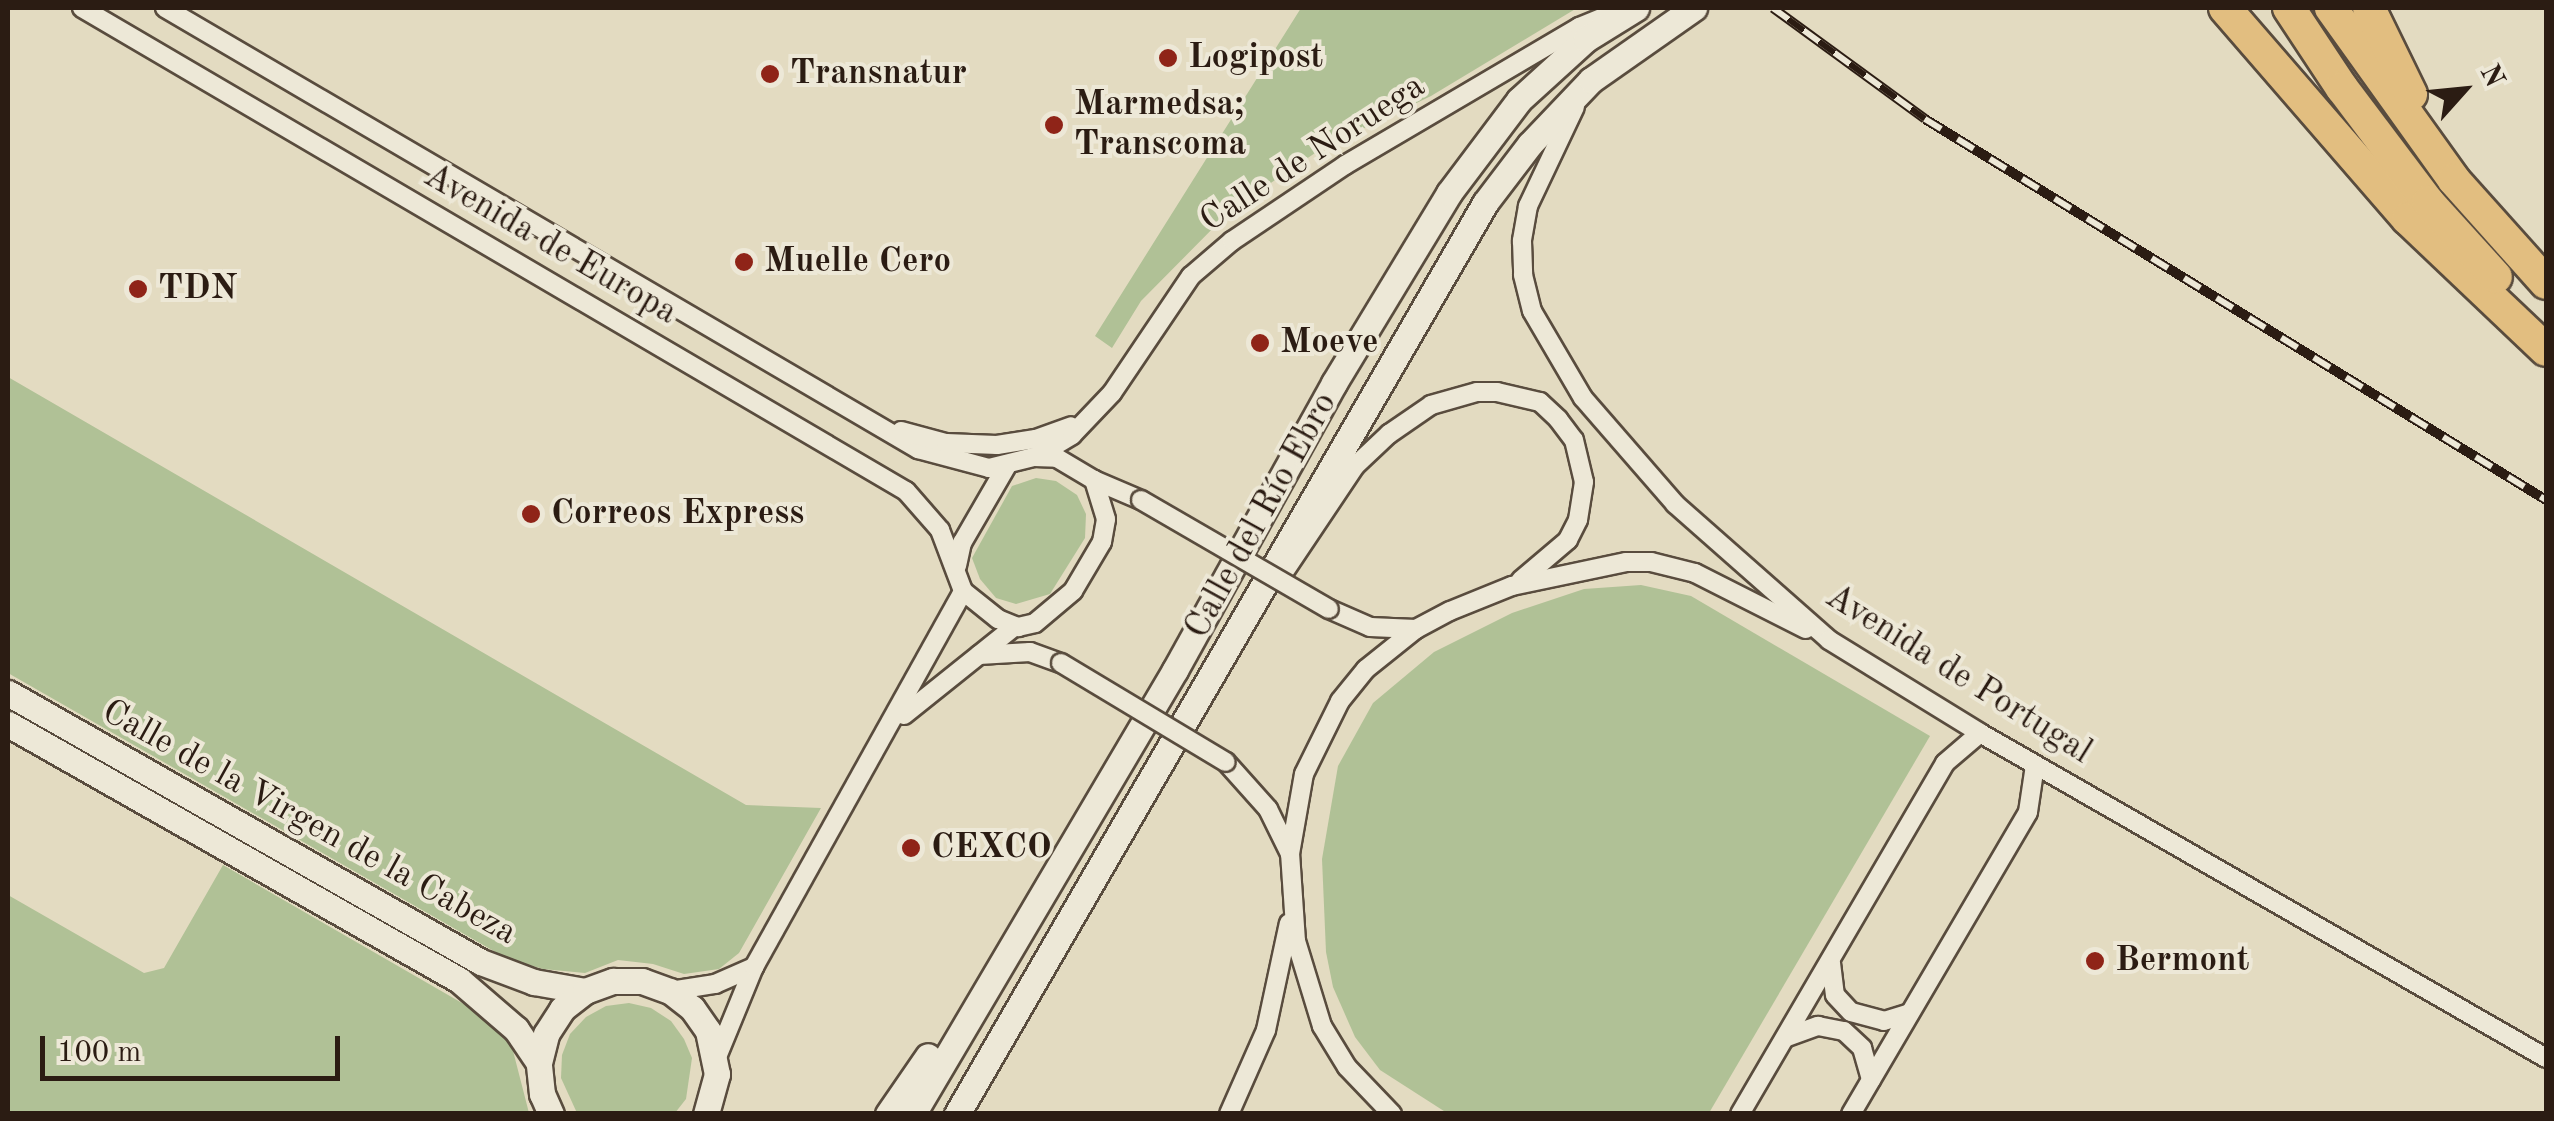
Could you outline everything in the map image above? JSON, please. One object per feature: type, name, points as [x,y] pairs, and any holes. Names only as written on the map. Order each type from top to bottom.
[{"type":"highway","points":[[2224,8],[2408,219],[2546,350]]},
{"type":"highway","points":[[2289,8],[2342,88],[2428,202],[2546,327]]},
{"type":"highway","points":[[2330,8],[2454,180],[2546,282]]},
{"type":"highway","points":[[2368,8],[2408,90],[2468,169],[2546,260]]},
{"type":"main road","name":"Calle del Río Ebro","points":[[914,1114],[1044,887],[1176,670],[1324,400],[1448,194],[1518,100],[1586,39],[1636,8]]},
{"type":"main road","name":"Calle del Río Ebro","points":[[959,1114],[1484,203],[1530,144],[1590,80],[1694,8]]},
{"type":"main road","name":"Calle de la Virgen de la Cabeza","points":[[8,693],[481,962],[534,982],[585,991]]},
{"type":"main road","name":"Calle de la Virgen de la Cabeza","points":[[8,724],[459,980],[516,1029],[539,1063]]},
{"type":"main road","points":[[888,1114],[1044,887]]},
{"type":"main road","points":[[551,1114],[542,1094],[539,1063],[546,1034],[562,1009],[585,991],[613,982],[642,981],[670,991],[692,1008],[708,1030],[716,1057],[716,1106]]},
{"type":"street","name":"Avenida de Europa","points":[[82,8],[906,491],[933,519],[956,566]]},
{"type":"street","name":"Avenida de Europa","points":[[165,8],[918,449],[951,461],[1006,467]]},
{"type":"street","name":"Calle de Noruega","points":[[1034,458],[1072,435],[1112,393],[1191,276],[1232,240],[1346,165],[1579,27],[1628,8]]},
{"type":"street","name":"Avenida de Portugal","points":[[1590,80],[1528,206],[1522,241],[1523,276],[1532,311],[1583,398],[1634,462],[1829,640],[1980,733],[2546,1058]]},
{"type":"street","points":[[1204,690],[1355,466],[1412,416],[1449,398],[1497,392],[1540,402],[1566,430],[1578,453],[1584,482],[1578,520],[1553,555],[1512,586]]},
{"type":"street","name":"Calle de Noruega","points":[[859,414],[946,443],[997,445],[1036,439],[1089,418]]},
{"type":"street","points":[[1061,664],[1016,626],[980,607],[963,591],[956,566],[962,543],[1006,467],[1034,458],[1057,458],[1094,480],[1142,500],[1329,609],[1370,627],[1416,629]]},
{"type":"street","points":[[890,730],[974,656],[1016,626],[1034,623],[1062,603],[1102,542],[1106,519],[1094,480]]},
{"type":"street","points":[[1392,1114],[1347,1067],[1322,1026],[1296,942],[1290,854],[1294,813],[1320,736],[1366,669],[1416,629],[1512,586],[1606,564],[1662,564],[1732,588],[1829,640]]},
{"type":"street","points":[[716,1057],[754,967],[890,730],[963,591]]},
{"type":"street","points":[[974,656],[1016,651],[1041,654],[1226,762],[1268,809],[1290,854]]},
{"type":"street","points":[[1740,1114],[1945,763],[1980,733]]},
{"type":"street","points":[[1851,1114],[2028,812],[2035,765]]},
{"type":"street","points":[[1229,1114],[1266,1030],[1293,903]]},
{"type":"street","points":[[1832,958],[1835,996],[1851,1012],[1884,1021],[1910,1013]]},
{"type":"street","points":[[670,991],[714,984],[754,967]]},
{"type":"street","points":[[1784,1038],[1818,1026],[1844,1030],[1862,1048],[1870,1080]]},
{"type":"green space","points":[[1301,8],[1577,8],[1431,96],[1321,149],[1231,210],[1141,301],[1112,348],[1095,336]]},
{"type":"green space","points":[[8,377],[746,805],[821,808],[739,953],[719,969],[684,974],[653,964],[618,960],[585,973],[543,969],[506,958],[8,673]]},
{"type":"green space","points":[[1036,478],[1056,481],[1077,495],[1086,514],[1085,538],[1050,594],[1016,604],[996,598],[980,579],[972,558],[1012,486]]},
{"type":"green space","points":[[1641,585],[1691,596],[1930,736],[1709,1113],[1447,1113],[1380,1070],[1355,1037],[1333,987],[1326,952],[1322,859],[1338,766],[1373,703],[1434,652],[1512,613],[1584,589]]},
{"type":"green space","points":[[223,865],[488,1018],[511,1043],[529,1113],[8,1113],[8,895],[144,973],[164,968]]},
{"type":"green space","points":[[629,1003],[651,1008],[671,1021],[684,1039],[692,1058],[686,1099],[675,1113],[577,1113],[561,1078],[562,1055],[570,1034],[586,1017],[606,1006]]},
{"type":"railway","points":[[1773,8],[1925,119],[2546,500]]},
{"type":"place","name":"Logipost","points":[[1168,58]]},
{"type":"place","name":"Transnatur","points":[[770,74]]},
{"type":"place","name":"Marmedsa; Transcoma","points":[[1054,125]]},
{"type":"place","name":"Muelle Cero","points":[[744,262]]},
{"type":"place","name":"TDN","points":[[138,289]]},
{"type":"place","name":"Moeve","points":[[1260,343]]},
{"type":"place","name":"Correos Express","points":[[531,514]]},
{"type":"place","name":"CEXCO","points":[[911,848]]},
{"type":"place","name":"Bermont","points":[[2095,961]]}]
